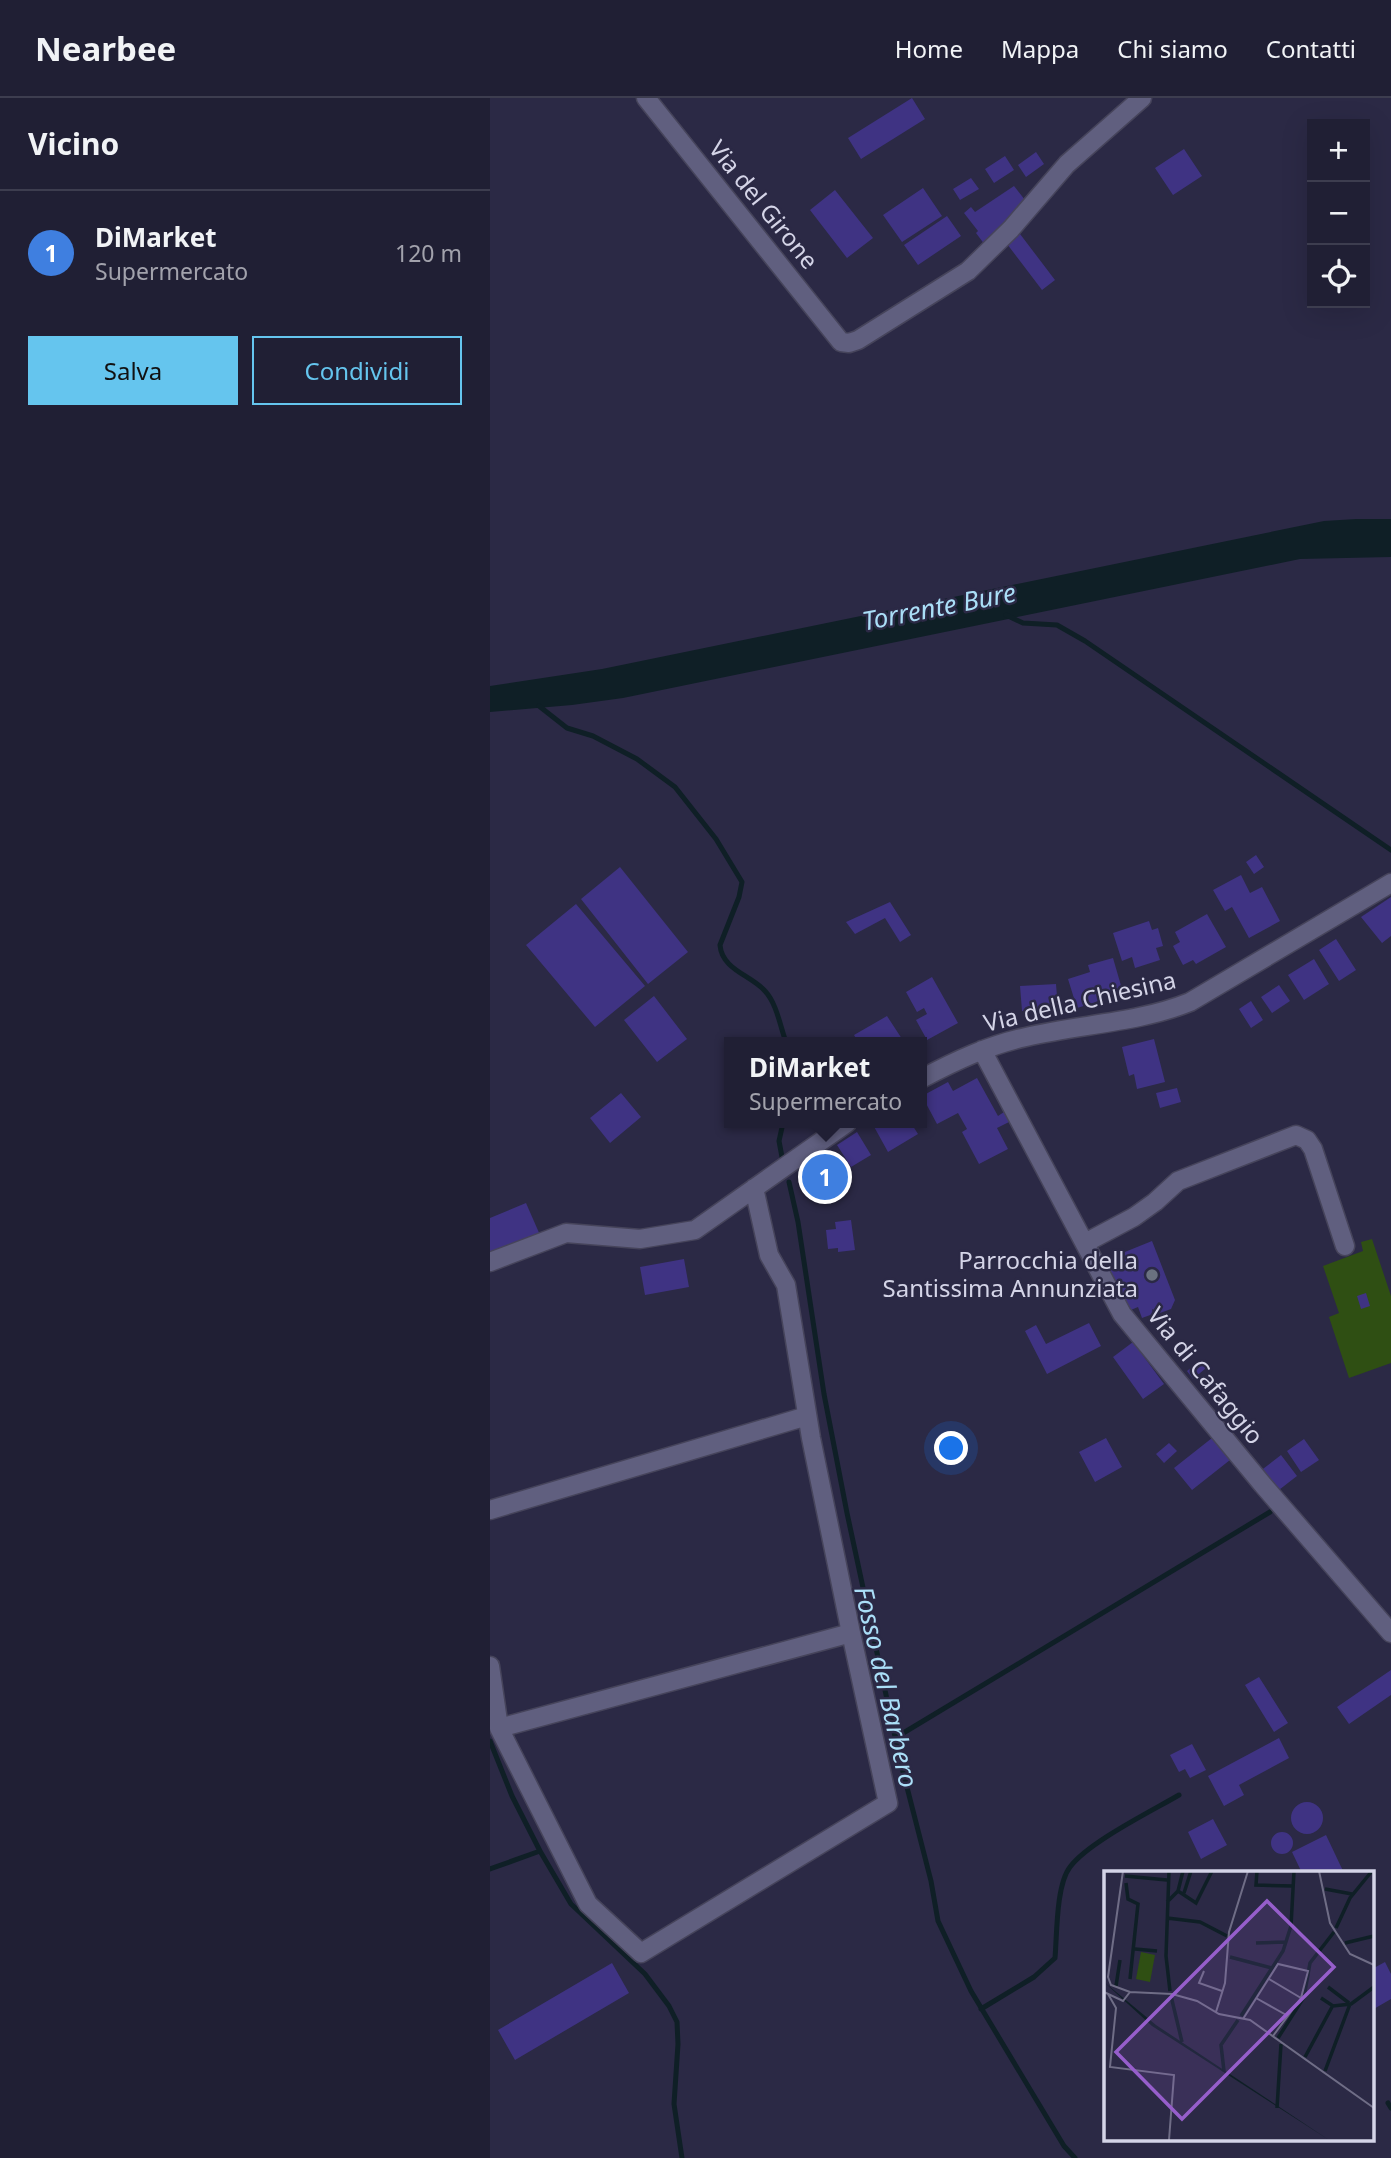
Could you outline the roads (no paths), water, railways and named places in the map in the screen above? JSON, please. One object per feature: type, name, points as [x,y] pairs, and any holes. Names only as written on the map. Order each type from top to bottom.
[{"type":"street","name":"Via del Girone","points":[[646,98],[841,342],[849,343],[968,271],[1011,229],[1067,164],[1142,98]]},
{"type":"street","name":"Via della Chiesina","points":[[927,1076],[982,1050],[1026,1037],[1155,1014],[1191,1002],[1391,883]]},
{"type":"street","name":"Via di Cafaggio","points":[[982,1050],[1117,1307],[1263,1485],[1391,1633]]},
{"type":"street","points":[[490,1262],[566,1233],[640,1239],[695,1230],[840,1128]]},
{"type":"street","points":[[1085,1242],[1134,1217],[1178,1181],[1296,1135],[1307,1140],[1313,1149],[1345,1246]]},
{"type":"street","points":[[490,1666],[499,1728],[588,1904],[641,1953],[888,1804],[850,1633],[807,1416],[786,1284],[769,1255],[754,1188]]},
{"type":"street","points":[[490,1510],[807,1416]]},
{"type":"street","points":[[499,1728],[850,1633]]},
{"type":"water","name":"Torrente Bure","points":[[1391,519],[1391,557],[1300,559],[623,698],[490,712],[490,686],[602,669],[1324,521]]},
{"type":"waterway","name":"Torrente Bure","points":[[1006,615],[1023,623],[1057,625],[1085,641],[1391,850]]},
{"type":"waterway","name":"Fosso del Barbero","points":[[539,706],[567,728],[593,736],[637,759],[675,787],[716,839],[742,882],[739,897],[720,945],[722,953],[731,966],[759,985],[769,996],[784,1037]]},
{"type":"waterway","name":"Fosso del Barbero","points":[[782,1128],[779,1141],[782,1157]]},
{"type":"waterway","name":"Fosso del Barbero","points":[[789,1182],[798,1222],[824,1394],[847,1513],[938,1921],[971,1991],[1064,2146],[1075,2158]]},
{"type":"waterway","points":[[895,1738],[1270,1512]]},
{"type":"waterway","points":[[490,1741],[512,1796],[571,1904],[645,1974],[669,2006],[677,2022],[674,2104],[682,2158]]},
{"type":"waterway","points":[[981,2009],[1034,1977],[1055,1958],[1062,1886],[1065,1875],[1079,1857],[1105,1838],[1179,1795]]},
{"type":"waterway","points":[[490,1869],[540,1851]]},
{"type":"waterway","points":[[1388,2103],[1391,2108]]},
{"type":"place","name":"DiMarket","points":[[825,1177]]},
{"type":"place","name":"Parrocchia della Santissima Annunziata","points":[[1152,1275]]}]
